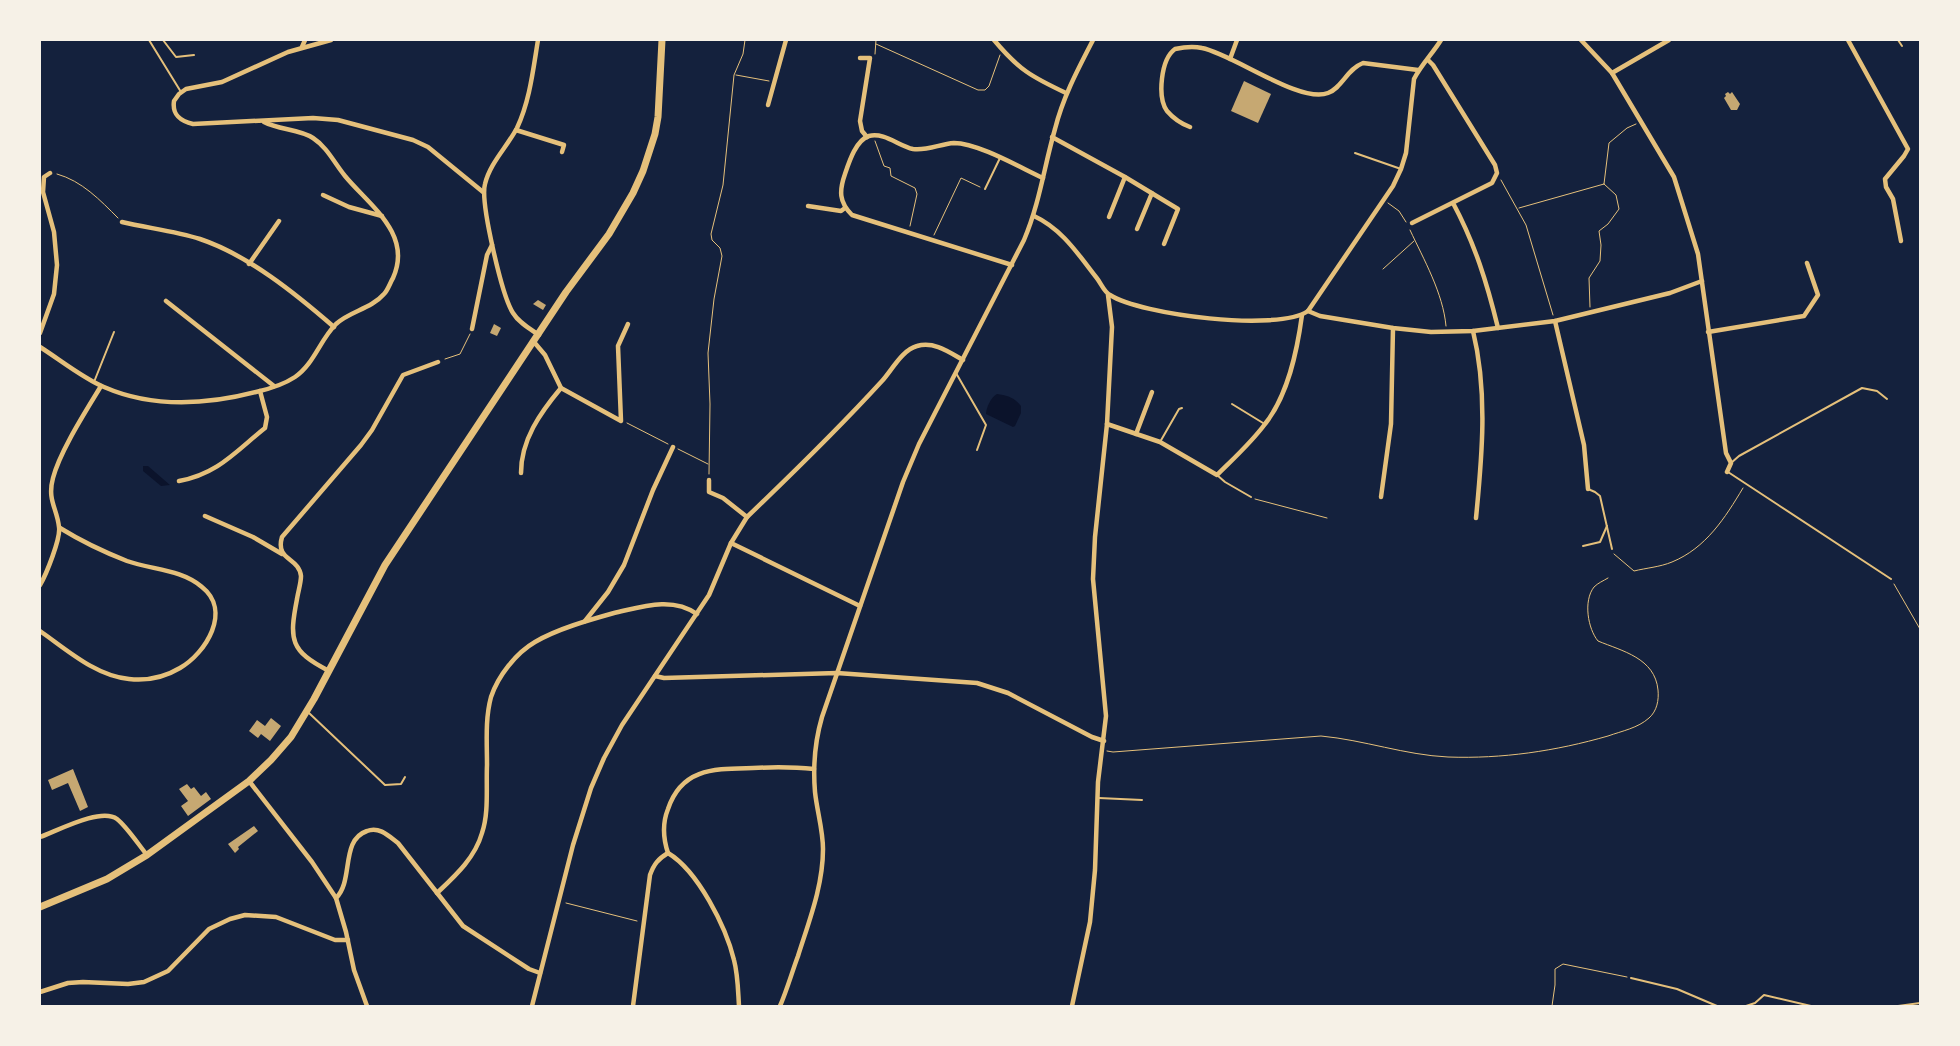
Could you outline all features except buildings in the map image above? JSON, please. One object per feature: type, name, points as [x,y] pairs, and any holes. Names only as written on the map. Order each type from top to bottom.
[{"type":"main road","points":[[40,907],[107,879],[147,855],[249,781],[291,737],[388,562],[566,292],[619,217],[643,171],[651,150],[658,117],[662,40]]},
{"type":"street","points":[[302,47],[305,40]]},
{"type":"street","points":[[331,40],[302,47],[222,82],[189,88],[181,92],[176,98],[174,106],[178,117],[187,122],[199,124],[330,118],[413,140],[428,147],[483,192]]},
{"type":"street","points":[[538,40],[527,105],[516,130],[489,173],[483,192],[492,245],[511,310],[517,319],[539,335]]},
{"type":"street","points":[[768,105],[786,40]]},
{"type":"street","points":[[994,40],[1017,66],[1030,76],[1066,93]]},
{"type":"street","points":[[780,1006],[812,913],[819,883],[823,850],[815,794],[814,768],[819,728],[837,672],[912,460],[1012,265],[1034,216],[1052,137],[1066,93],[1093,40]]},
{"type":"street","points":[[1230,58],[1237,40]]},
{"type":"street","points":[[1108,295],[1140,308],[1173,315],[1274,321],[1302,315],[1308,311],[1384,200],[1401,169],[1406,153],[1414,79],[1418,70],[1428,60],[1441,40]]},
{"type":"street","points":[[1581,40],[1612,73],[1674,177],[1698,254],[1726,453],[1731,463],[1727,472]]},
{"type":"street","points":[[1612,73],[1669,40]]},
{"type":"street","points":[[1848,40],[1908,149],[1885,179],[1886,187],[1893,199],[1901,241]]},
{"type":"street","points":[[1190,127],[1168,111],[1163,103],[1163,75],[1167,57],[1175,49],[1186,47],[1201,48],[1230,58],[1298,91],[1319,94],[1328,94],[1355,66],[1363,63],[1418,70]]},
{"type":"street","points":[[860,58],[870,58],[860,121],[862,131],[867,137]]},
{"type":"street","points":[[1412,223],[1492,183],[1497,176],[1498,170],[1428,60]]},
{"type":"street","points":[[40,347],[101,386],[144,400],[189,402],[234,397],[283,384],[303,371],[334,326],[366,308],[385,294],[396,269],[398,251],[391,230],[382,216],[346,177],[317,141],[305,134],[275,128],[264,122]]},
{"type":"street","points":[[516,130],[564,144],[562,152]]},
{"type":"street","points":[[1012,265],[852,215],[842,202],[840,192],[844,176],[858,146],[867,137],[876,135],[921,150],[954,143],[972,146],[1043,178]]},
{"type":"street","points":[[1052,137],[1178,208],[1164,244]]},
{"type":"street","points":[[40,333],[54,294],[57,265],[54,232],[43,192],[44,177],[50,172]]},
{"type":"street","points":[[1109,217],[1125,177]]},
{"type":"street","points":[[1137,229],[1152,193]]},
{"type":"street","points":[[322,195],[366,213],[382,216]]},
{"type":"street","points":[[1453,203],[1466,227],[1485,278],[1498,328]]},
{"type":"street","points":[[808,206],[841,211],[845,208]]},
{"type":"street","points":[[1034,216],[1059,231],[1108,295],[1112,327],[1107,424],[1095,537],[1093,579],[1106,716],[1097,798],[1095,870],[1090,922],[1072,1006]]},
{"type":"street","points":[[250,264],[279,221]]},
{"type":"street","points":[[122,222],[200,239],[250,264],[334,326]]},
{"type":"street","points":[[472,329],[487,255],[492,245]]},
{"type":"street","points":[[1708,332],[1804,316],[1818,295],[1807,263]]},
{"type":"street","points":[[1308,311],[1320,316],[1393,328],[1446,332],[1473,331],[1555,321],[1670,293],[1702,281]]},
{"type":"street","points":[[166,301],[274,386]]},
{"type":"street","points":[[1107,424],[1160,442],[1217,475],[1265,424],[1280,398],[1295,355],[1302,315]]},
{"type":"street","points":[[1555,321],[1584,445],[1588,489]]},
{"type":"street","points":[[621,421],[618,346],[628,324]]},
{"type":"street","points":[[1381,497],[1391,424],[1393,328]]},
{"type":"street","points":[[1473,331],[1479,369],[1482,448],[1476,518]]},
{"type":"street","points":[[534,342],[545,355],[561,388],[621,421]]},
{"type":"street","points":[[532,1006],[558,901],[590,788],[622,725],[709,595],[731,543],[746,517],[870,394],[911,349],[928,344],[963,360]]},
{"type":"street","points":[[282,554],[280,546],[282,537],[361,445],[372,430],[403,375],[438,362]]},
{"type":"street","points":[[40,585],[54,550],[60,528],[51,495],[53,478],[61,459],[101,386]]},
{"type":"street","points":[[521,473],[521,460],[532,428],[544,408],[561,388]]},
{"type":"street","points":[[179,481],[198,478],[217,467],[232,457],[265,428],[267,417],[260,391]]},
{"type":"street","points":[[1136,434],[1152,392]]},
{"type":"street","points":[[585,621],[608,592],[624,565],[653,490],[673,446]]},
{"type":"street","points":[[708,480],[709,492],[723,498],[746,517]]},
{"type":"street","points":[[205,516],[253,537],[282,554],[298,567],[301,576],[292,630],[295,642],[309,661],[329,671]]},
{"type":"street","points":[[40,631],[107,674],[129,679],[150,679],[181,668],[198,654],[213,631],[216,619],[213,603],[208,594],[193,581],[169,571],[129,562],[99,549],[60,528]]},
{"type":"street","points":[[731,543],[860,606]]},
{"type":"street","points":[[437,893],[466,863],[475,851],[483,832],[486,814],[488,718],[492,696],[503,674],[518,656],[535,642],[585,621],[629,610],[670,604],[683,605],[698,614]]},
{"type":"street","points":[[655,676],[664,678],[837,672],[977,683],[992,686],[1036,706],[1092,737],[1104,741]]},
{"type":"street","points":[[739,1006],[733,958],[717,917],[696,881],[682,864],[668,853],[664,832],[665,816],[670,801],[679,787],[698,774],[723,768],[814,768]]},
{"type":"street","points":[[249,781],[312,862],[336,898],[359,985],[367,1006]]},
{"type":"street","points":[[40,837],[94,816],[106,814],[116,818],[147,855]]},
{"type":"street","points":[[336,898],[346,883],[350,851],[355,840],[362,832],[370,829],[388,835],[398,843],[457,920],[472,934],[529,970],[540,973]]},
{"type":"street","points":[[633,1006],[642,922],[650,875],[654,864],[668,853]]},
{"type":"street","points":[[40,992],[75,982],[128,984],[144,982],[168,971],[209,929],[230,919],[245,915],[276,917],[335,940],[348,940]]},
{"type":"lane","points":[[149,40],[181,92]]},
{"type":"lane","points":[[163,40],[176,57],[194,55]]},
{"type":"lane","points":[[1898,40],[1902,46]]},
{"type":"lane","points":[[1355,153],[1401,169]]},
{"type":"lane","points":[[985,189],[1000,158]]},
{"type":"lane","points":[[94,382],[114,332]]},
{"type":"lane","points":[[956,373],[986,425],[977,450]]},
{"type":"lane","points":[[1731,463],[1740,456],[1862,388],[1878,391],[1886,399]]},
{"type":"lane","points":[[1232,404],[1265,424]]},
{"type":"lane","points":[[1160,442],[1179,409],[1182,408]]},
{"type":"lane","points":[[1727,472],[1891,579]]},
{"type":"lane","points":[[1217,475],[1225,482],[1251,497]]},
{"type":"lane","points":[[1588,489],[1600,496],[1612,549]]},
{"type":"lane","points":[[1583,546],[1600,542],[1607,526]]},
{"type":"lane","points":[[307,711],[385,785],[401,784],[405,777]]},
{"type":"lane","points":[[1097,798],[1142,800]]},
{"type":"lane","points":[[1632,978],[1677,988],[1717,1006]]},
{"type":"lane","points":[[1746,1006],[1754,1003],[1764,995],[1811,1006]]},
{"type":"lane","points":[[1898,1006],[1920,1002]]},
{"type":"path","points":[[708,480],[710,404],[708,353],[714,299],[722,256],[720,248],[712,240],[723,185],[734,75],[745,40]]},
{"type":"path","points":[[876,40],[876,51]]},
{"type":"path","points":[[876,44],[978,90],[984,90],[989,86],[999,56],[1004,52]]},
{"type":"path","points":[[734,75],[774,82]]},
{"type":"path","points":[[1604,184],[1609,144],[1627,128],[1642,122]]},
{"type":"path","points":[[876,135],[875,141],[884,166],[890,168],[891,176],[915,188],[917,194],[908,233]]},
{"type":"path","points":[[50,172],[69,178],[94,194],[122,222]]},
{"type":"path","points":[[1497,176],[1518,209],[1535,250],[1555,321]]},
{"type":"path","points":[[932,240],[961,178],[985,189]]},
{"type":"path","points":[[1518,209],[1604,184]]},
{"type":"path","points":[[1590,312],[1588,278],[1600,261],[1601,245],[1599,231],[1608,224],[1618,209],[1616,196],[1604,184]]},
{"type":"path","points":[[1384,200],[1398,211],[1408,225],[1429,271],[1440,301],[1446,332]]},
{"type":"path","points":[[1383,269],[1415,240]]},
{"type":"path","points":[[438,362],[460,354],[472,329]]},
{"type":"path","points":[[621,421],[708,464]]},
{"type":"path","points":[[1612,549],[1613,553],[1634,571],[1671,562],[1695,548],[1710,536],[1722,523],[1745,485]]},
{"type":"path","points":[[1251,497],[1327,518]]},
{"type":"path","points":[[1102,750],[1113,752],[1162,746],[1321,736],[1344,738],[1421,755],[1448,757],[1508,756],[1552,750],[1640,725],[1651,717],[1657,707],[1658,699],[1658,688],[1647,665],[1632,655],[1598,641],[1590,627],[1588,602],[1594,588],[1608,578]]},
{"type":"path","points":[[1891,579],[1920,629]]},
{"type":"path","points":[[558,901],[642,922]]},
{"type":"path","points":[[1552,1006],[1555,969],[1562,964],[1632,978]]},
{"type":"water","points":[[997,394],[1010,397],[1021,406],[1021,413],[1015,426],[1013,427],[986,414],[989,403]]},
{"type":"water","points":[[143,466],[148,466],[170,485],[161,486],[143,471]]}]
